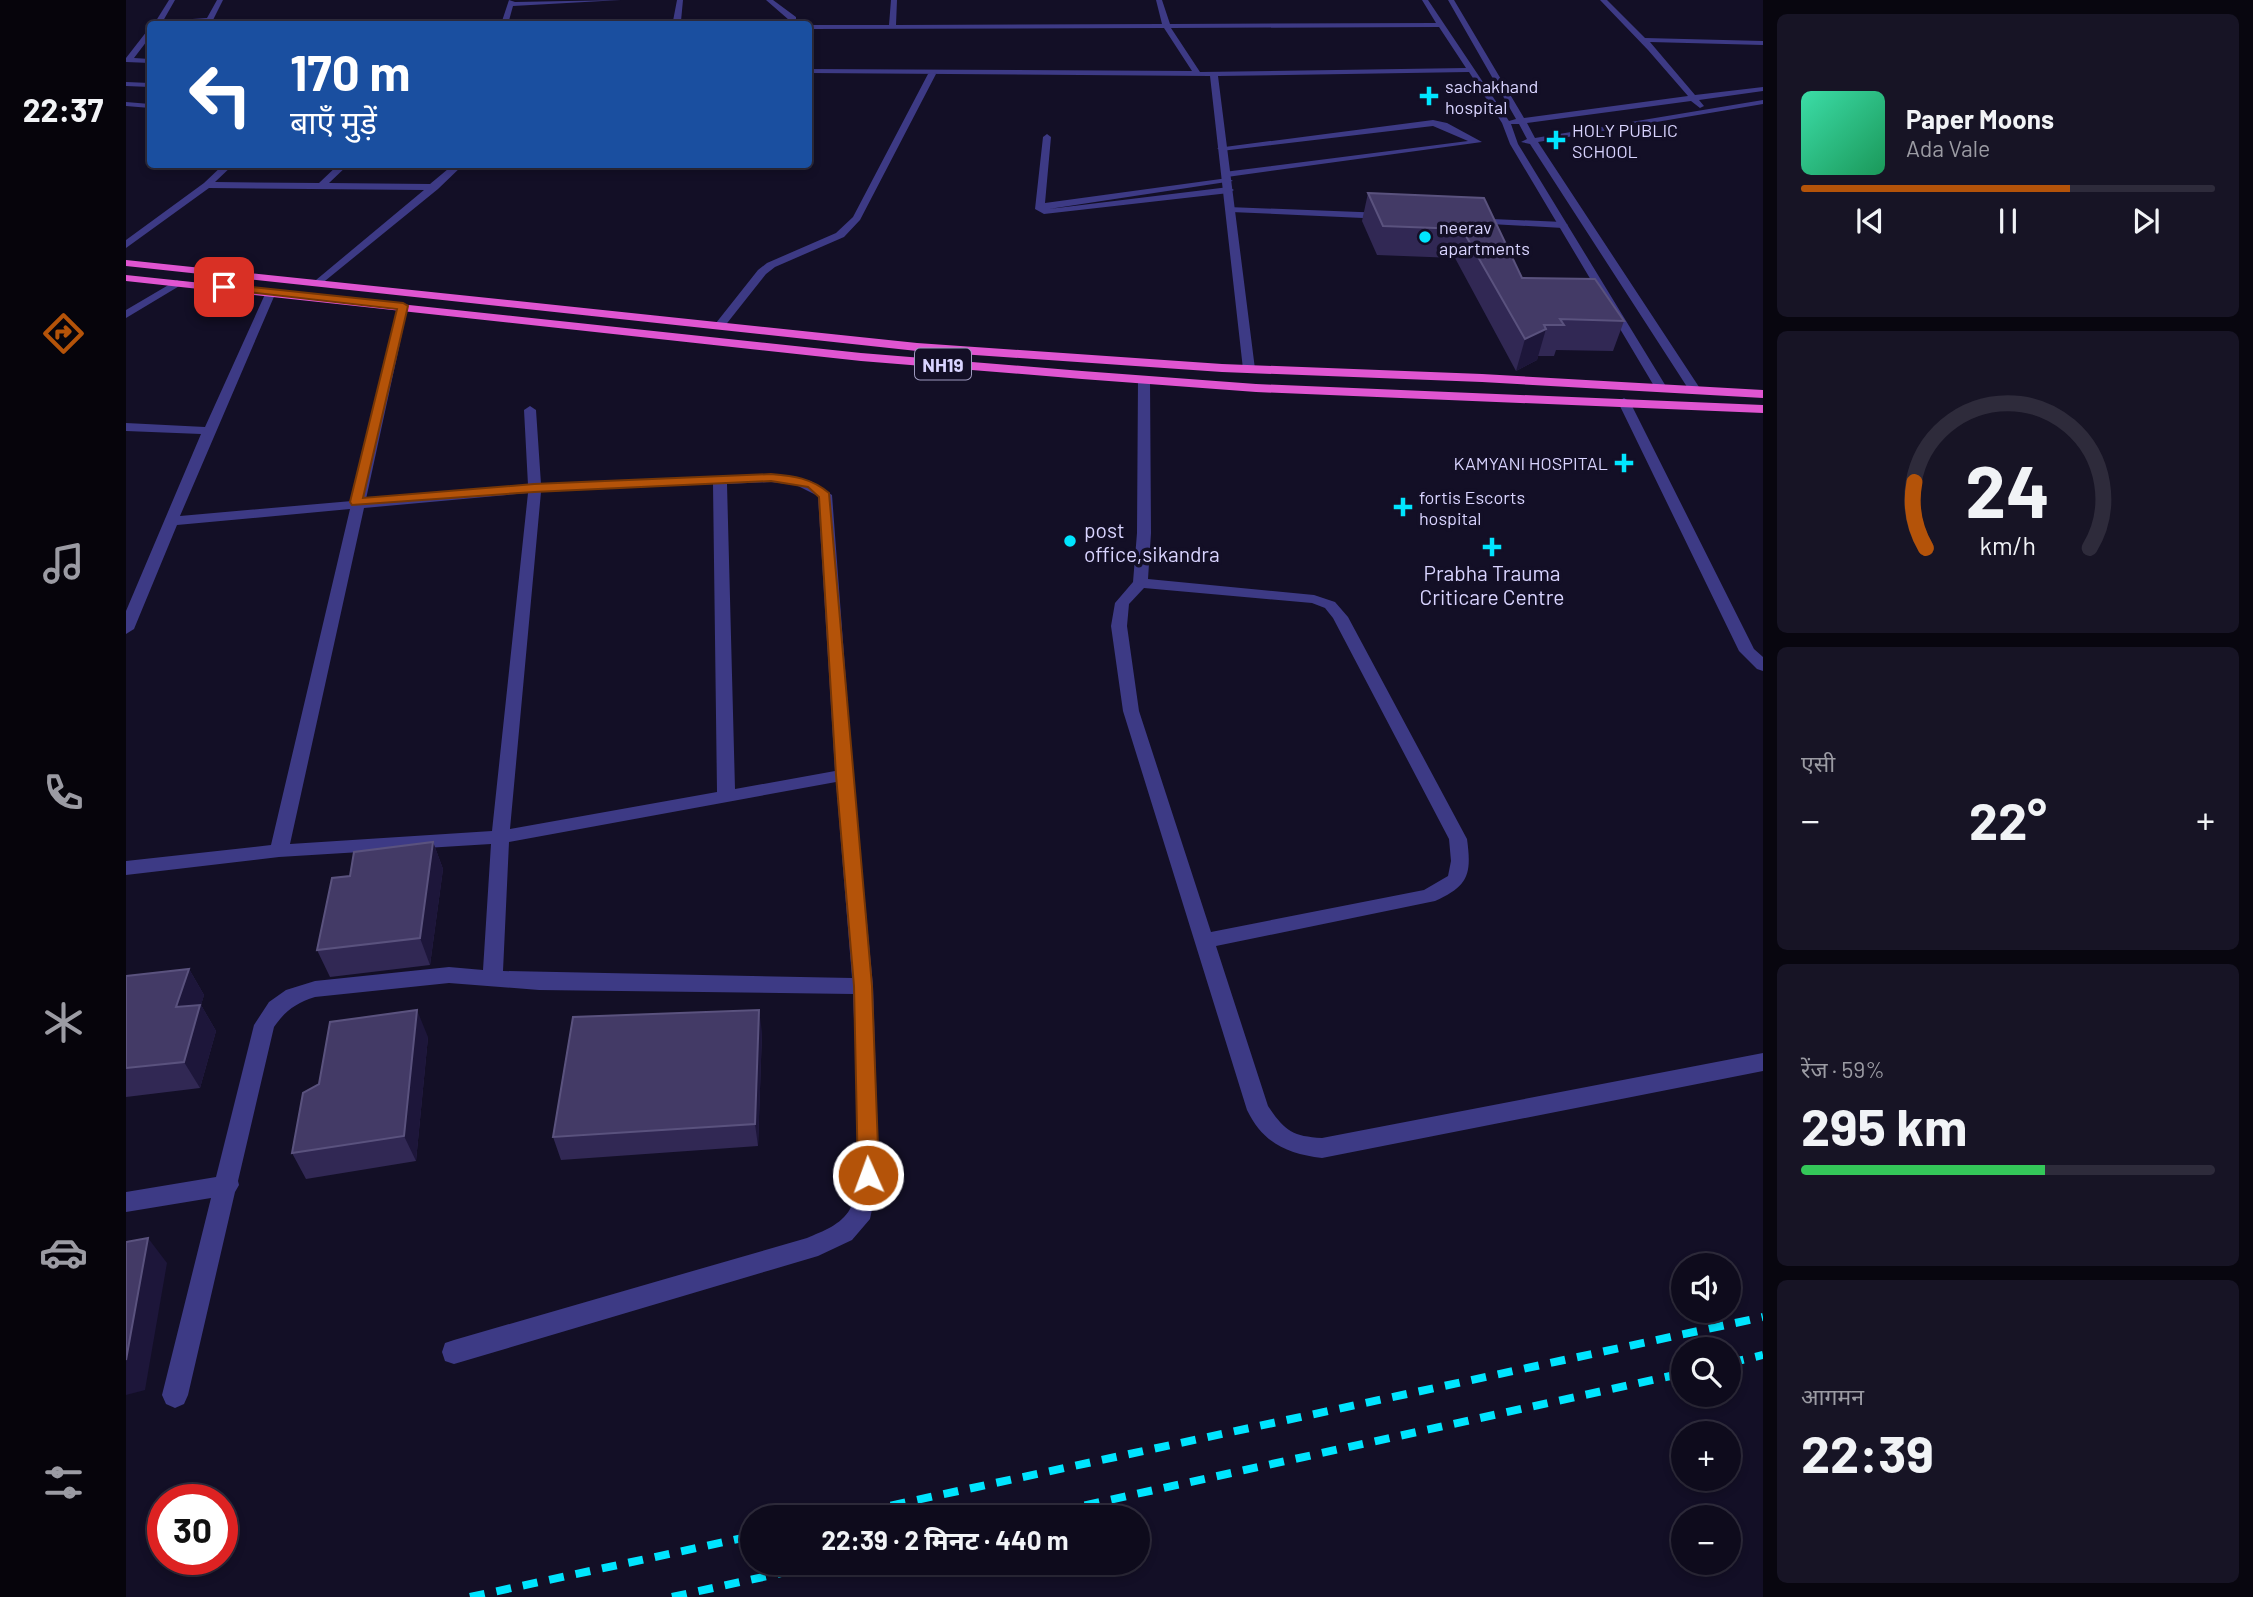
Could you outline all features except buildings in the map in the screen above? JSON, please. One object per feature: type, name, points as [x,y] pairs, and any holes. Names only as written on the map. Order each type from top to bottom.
[{"type":"highway","name":"NH19","points":[[126,263],[916,347],[1098,361],[1482,377],[1763,394]]},
{"type":"highway","name":"NH19","points":[[126,278],[861,357],[1144,380],[1256,388],[1763,409]]},
{"type":"street","points":[[160,21],[172,0]]},
{"type":"street","points":[[209,21],[220,0]]},
{"type":"street","points":[[505,21],[511,2],[618,0]]},
{"type":"street","points":[[677,21],[680,0]]},
{"type":"street","points":[[769,0],[793,21]]},
{"type":"street","points":[[892,26],[894,0]]},
{"type":"street","points":[[1159,0],[1167,26],[1198,74]]},
{"type":"street","points":[[1425,0],[1506,123],[1514,144],[1661,388]]},
{"type":"street","points":[[1451,0],[1533,141],[1695,390]]},
{"type":"street","points":[[1603,0],[1643,40],[1704,112]]},
{"type":"street","points":[[812,27],[1441,25]]},
{"type":"street","points":[[127,60],[147,37]]},
{"type":"street","points":[[1643,40],[1763,43]]},
{"type":"street","points":[[127,60],[147,61]]},
{"type":"street","points":[[812,71],[1214,74],[1471,70]]},
{"type":"street","points":[[720,326],[762,272],[771,265],[850,228],[932,74]]},
{"type":"street","points":[[1214,74],[1220,148],[1228,182],[1249,369]]},
{"type":"street","points":[[126,84],[147,85]]},
{"type":"street","points":[[1506,123],[1763,89]]},
{"type":"street","points":[[1514,144],[1763,102]]},
{"type":"street","points":[[126,104],[147,106]]},
{"type":"street","points":[[1047,137],[1040,209],[1050,205],[1228,182],[1478,142],[1444,125],[1433,123],[1220,148]]},
{"type":"street","points":[[126,245],[226,168]]},
{"type":"street","points":[[321,186],[341,168]]},
{"type":"street","points":[[320,282],[456,168]]},
{"type":"street","points":[[207,185],[435,187]]},
{"type":"street","points":[[1231,209],[1396,216]]},
{"type":"street","points":[[1466,220],[1563,225]]},
{"type":"street","points":[[126,314],[177,283]]},
{"type":"street","points":[[126,629],[271,292]]},
{"type":"street","points":[[279,851],[356,502],[403,306]]},
{"type":"street","points":[[1144,380],[1144,533],[1140,583],[1122,603],[1119,626],[1131,711],[1258,1110],[1276,1138],[1298,1146],[1322,1148],[1763,1062]]},
{"type":"street","points":[[1624,402],[1747,651],[1763,666]]},
{"type":"street","points":[[493,977],[500,837],[534,488],[530,410]]},
{"type":"street","points":[[126,427],[209,431]]},
{"type":"street","points":[[171,521],[356,502],[534,488],[720,480],[795,480],[812,484],[825,495],[844,775],[863,986],[868,1175],[862,1212],[844,1233],[810,1248],[454,1352]]},
{"type":"street","points":[[720,480],[726,796]]},
{"type":"street","points":[[1140,583],[1314,598],[1330,605],[1340,617],[1458,839],[1462,867],[1452,886],[1428,896],[1204,941]]},
{"type":"street","points":[[126,867],[279,851],[500,837],[844,775]]},
{"type":"street","points":[[175,1395],[228,1185],[264,1025],[276,1008],[293,996],[328,987],[449,975],[539,982],[863,986]]},
{"type":"street","points":[[126,1202],[228,1185]]},
{"type":"railway","points":[[894,1505],[1763,1317]]},
{"type":"railway","points":[[1741,1360],[1763,1355]]},
{"type":"railway","points":[[1086,1505],[1671,1376]]},
{"type":"railway","points":[[470,1597],[740,1539]]},
{"type":"railway","points":[[672,1597],[772,1575]]},
{"type":"place","name":"sachakhand hospital","points":[[1429,96]]},
{"type":"place","name":"HOLY PUBLIC SCHOOL","points":[[1556,140]]},
{"type":"place","name":"neerav apartments","points":[[1425,237]]},
{"type":"place","name":"KAMYANI HOSPITAL","points":[[1624,463]]},
{"type":"place","name":"fortis Escorts hospital","points":[[1403,507]]},
{"type":"place","name":"post office,sikandra","points":[[1070,541]]},
{"type":"place","name":"Prabha Trauma Criticare Centre","points":[[1492,547]]},
{"type":"route","points":[[224,287],[403,306],[356,502],[534,488],[771,478],[812,484],[825,495],[844,775],[863,986],[868,1175]]}]
